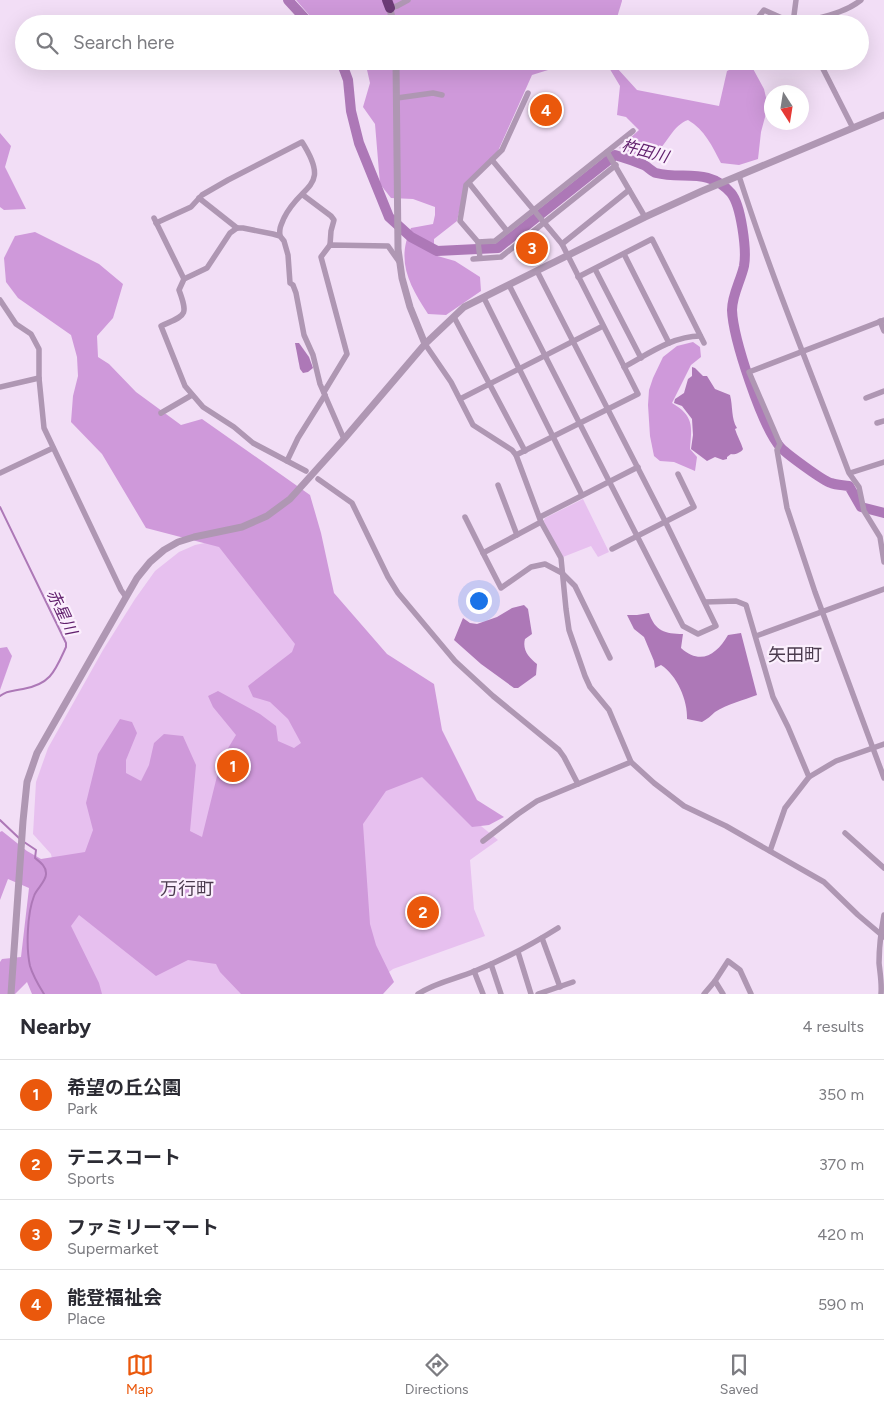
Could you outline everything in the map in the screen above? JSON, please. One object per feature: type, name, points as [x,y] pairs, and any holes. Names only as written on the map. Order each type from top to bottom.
[{"type":"street","points":[[388,4],[397,6],[408,0]]},
{"type":"street","points":[[795,15],[796,0]]},
{"type":"street","points":[[831,15],[853,6],[861,0]]},
{"type":"street","points":[[760,15],[764,10],[776,15]]},
{"type":"street","points":[[396,70],[398,249],[410,307],[426,344],[451,382],[473,425],[512,450],[516,455],[540,520],[561,558],[570,630],[584,676],[590,687],[609,710],[631,762],[654,784],[684,806],[824,882],[882,936]]},
{"type":"street","points":[[824,70],[853,128]]},
{"type":"street","points":[[397,98],[433,93],[442,95]]},
{"type":"street","points":[[528,93],[502,150],[466,185],[460,221],[478,242],[476,258],[501,257],[616,165]]},
{"type":"street","points":[[11,994],[20,853],[27,782],[37,753],[137,578],[150,562],[171,546],[194,537],[242,527],[267,516],[290,499],[426,344],[464,308],[644,217],[702,190],[884,115]]},
{"type":"street","points":[[478,242],[495,241],[634,131]]},
{"type":"street","points":[[184,279],[155,221],[191,207],[199,198],[228,180],[302,142],[311,156],[315,168],[314,179],[309,189],[289,208],[279,228],[280,236],[284,241],[288,255],[290,283],[293,285],[296,293],[304,335],[313,355],[324,394],[344,439]]},
{"type":"street","points":[[607,152],[644,217]]},
{"type":"street","points":[[492,160],[562,244],[638,394],[516,455]]},
{"type":"street","points":[[739,176],[801,351],[850,474],[853,481],[859,487],[864,507],[880,537],[884,562]]},
{"type":"street","points":[[469,183],[507,231]]},
{"type":"street","points":[[562,244],[629,190]]},
{"type":"street","points":[[287,461],[298,438],[347,354],[321,257],[330,245],[334,220],[303,195]]},
{"type":"street","points":[[199,198],[237,228]]},
{"type":"street","points":[[280,236],[243,228],[237,228],[230,233],[207,268],[184,279],[178,290],[185,308],[182,317],[161,326],[185,386],[203,408],[234,427],[253,443],[306,471]]},
{"type":"street","points":[[578,277],[652,239],[704,343]]},
{"type":"street","points":[[330,245],[388,246],[400,263]]},
{"type":"street","points":[[624,254],[669,343]]},
{"type":"street","points":[[596,269],[641,358]]},
{"type":"street","points":[[509,285],[683,626],[698,634],[716,626],[638,467],[537,271]]},
{"type":"street","points":[[484,298],[582,495]]},
{"type":"street","points":[[0,300],[16,324],[30,334],[39,349],[39,378],[44,428],[87,522],[126,597]]},
{"type":"street","points":[[454,316],[524,451]]},
{"type":"street","points":[[884,331],[882,320],[750,372],[779,445],[777,450],[787,508],[822,611],[884,778]]},
{"type":"street","points":[[460,399],[603,326]]},
{"type":"street","points":[[624,366],[686,336],[700,336]]},
{"type":"street","points":[[0,388],[39,378]]},
{"type":"street","points":[[866,398],[884,391]]},
{"type":"street","points":[[160,414],[192,395]]},
{"type":"street","points":[[877,423],[884,420]]},
{"type":"street","points":[[0,472],[53,448]]},
{"type":"street","points":[[850,474],[884,462]]},
{"type":"street","points":[[483,553],[582,495],[638,467]]},
{"type":"street","points":[[612,549],[694,507],[678,474]]},
{"type":"street","points":[[318,479],[352,503],[388,577],[398,592],[455,661],[559,750],[578,784]]},
{"type":"street","points":[[498,485],[516,535]]},
{"type":"street","points":[[464,517],[501,588],[531,567],[545,564],[562,573],[575,586],[610,658]]},
{"type":"street","points":[[756,636],[884,589]]},
{"type":"street","points":[[705,602],[736,601],[746,605],[773,697],[809,777]]},
{"type":"street","points":[[770,851],[785,808],[809,777],[836,761],[884,744]]},
{"type":"street","points":[[483,841],[537,801],[631,762]]},
{"type":"street","points":[[845,833],[884,868]]},
{"type":"street","points":[[881,994],[882,985],[879,964],[884,915]]},
{"type":"street","points":[[418,994],[429,987],[474,972],[518,952],[558,928]]},
{"type":"street","points":[[542,938],[560,987]]},
{"type":"street","points":[[518,952],[532,994]]},
{"type":"street","points":[[704,994],[728,961],[740,970],[751,994]]},
{"type":"street","points":[[491,964],[501,994]]},
{"type":"street","points":[[474,972],[483,994]]},
{"type":"street","points":[[715,981],[723,994]]},
{"type":"street","points":[[538,994],[573,982]]},
{"type":"shaded area","points":[[296,0],[622,0],[618,15],[309,15]]},
{"type":"shaded area","points":[[367,70],[548,70],[532,75],[498,151],[466,183],[457,221],[434,239],[434,255],[455,261],[480,277],[481,291],[446,315],[428,314],[410,283],[405,262],[407,240],[411,228],[433,224],[435,207],[413,199],[391,198],[380,184],[375,124],[363,107],[370,83]]},
{"type":"shaded area","points":[[610,70],[619,70],[637,90],[719,106],[727,71],[729,70],[754,70],[764,89],[764,121],[758,159],[739,165],[721,163],[704,134],[688,120],[674,130],[655,154],[644,158],[619,148],[639,130],[626,117],[617,115],[620,86]]},
{"type":"shaded area","points":[[0,133],[11,146],[5,167],[26,209],[4,210],[0,207]]},
{"type":"shaded area","points":[[35,232],[99,264],[123,284],[113,318],[97,336],[98,357],[109,364],[136,392],[181,425],[202,419],[310,495],[321,533],[334,593],[387,654],[434,684],[442,730],[477,800],[504,817],[489,825],[472,827],[422,777],[386,791],[363,824],[370,924],[376,945],[394,982],[383,994],[241,994],[220,972],[216,964],[188,960],[156,976],[79,915],[71,926],[99,983],[102,994],[32,994],[27,982],[15,994],[0,994],[0,962],[2,959],[21,957],[29,888],[8,879],[0,900],[0,832],[2,831],[27,851],[41,859],[85,852],[93,830],[86,803],[98,754],[120,719],[132,722],[137,733],[126,760],[126,773],[141,781],[149,765],[154,743],[164,734],[183,736],[196,765],[190,831],[202,837],[221,760],[236,735],[213,707],[208,696],[218,691],[260,714],[276,726],[278,741],[294,748],[301,743],[288,719],[270,702],[253,697],[248,686],[292,652],[295,644],[219,547],[146,528],[102,454],[71,422],[73,396],[78,376],[77,357],[71,335],[18,298],[6,282],[4,258],[15,236]]},
{"type":"shaded area","points":[[693,342],[700,347],[701,357],[691,365],[672,403],[684,412],[690,422],[690,449],[697,457],[695,471],[674,462],[660,461],[654,456],[650,436],[648,405],[649,390],[663,357],[677,346]]},
{"type":"shaded area","points":[[295,343],[299,343],[309,357],[313,368],[308,372],[303,373],[300,369]]},
{"type":"shaded area","points":[[692,367],[703,376],[707,376],[715,389],[730,395],[737,428],[735,429],[743,449],[741,452],[731,454],[727,459],[723,460],[715,457],[707,461],[691,449],[693,435],[692,419],[682,406],[674,403],[675,399],[684,393],[688,379],[692,376]]},
{"type":"shaded area","points":[[583,499],[609,552],[598,557],[591,546],[563,557],[543,522],[545,518]]},
{"type":"shaded area","points":[[243,535],[464,812],[498,840],[470,860],[474,909],[485,936],[393,969],[362,994],[56,994],[56,879],[51,854],[33,834],[36,782],[48,748],[103,650],[155,571],[179,552],[195,545]]},
{"type":"shaded area","points":[[524,605],[528,609],[532,634],[525,639],[524,647],[537,664],[536,675],[518,688],[514,688],[481,664],[454,640],[463,618],[470,623],[477,624],[497,617],[512,608]]},
{"type":"shaded area","points":[[649,613],[654,624],[661,630],[683,634],[681,648],[695,656],[702,657],[714,652],[728,635],[741,633],[757,695],[725,707],[702,722],[687,719],[686,704],[677,682],[667,669],[661,665],[655,668],[644,637],[634,629],[627,615]]},
{"type":"shaded area","points":[[7,647],[12,656],[0,690],[0,648]]},
{"type":"waterway","name":"杵田川","points":[[288,0],[302,15]]},
{"type":"waterway","name":"杵田川","points":[[344,70],[348,80],[351,111],[359,143],[389,217],[411,237],[437,251],[498,248],[615,155],[644,165],[656,173],[704,177],[722,185],[735,199],[744,239],[744,266],[732,304],[737,340],[765,422],[781,448],[790,456],[827,481],[849,486],[861,507],[884,513]]},
{"type":"waterway","name":"赤星川","points":[[0,507],[66,643],[59,663],[46,680],[32,687],[8,692],[0,696]]},
{"type":"waterway","name":"赤星川","points":[[0,820],[20,839]]},
{"type":"waterway","name":"赤星川","points":[[24,842],[36,850],[35,858],[46,871],[45,879],[35,893],[32,903],[28,941],[30,966],[44,994]]},
{"type":"place","name":"能登福祉会","points":[[546,110]]},
{"type":"place","name":"ファミリーマート","points":[[532,248]]},
{"type":"place","name":"希望の丘公園","points":[[233,766]]},
{"type":"place","name":"テニスコート","points":[[423,912]]},
{"type":"district","name":"矢田町","points":[[795,655]]},
{"type":"district","name":"万行町","points":[[187,889]]}]
